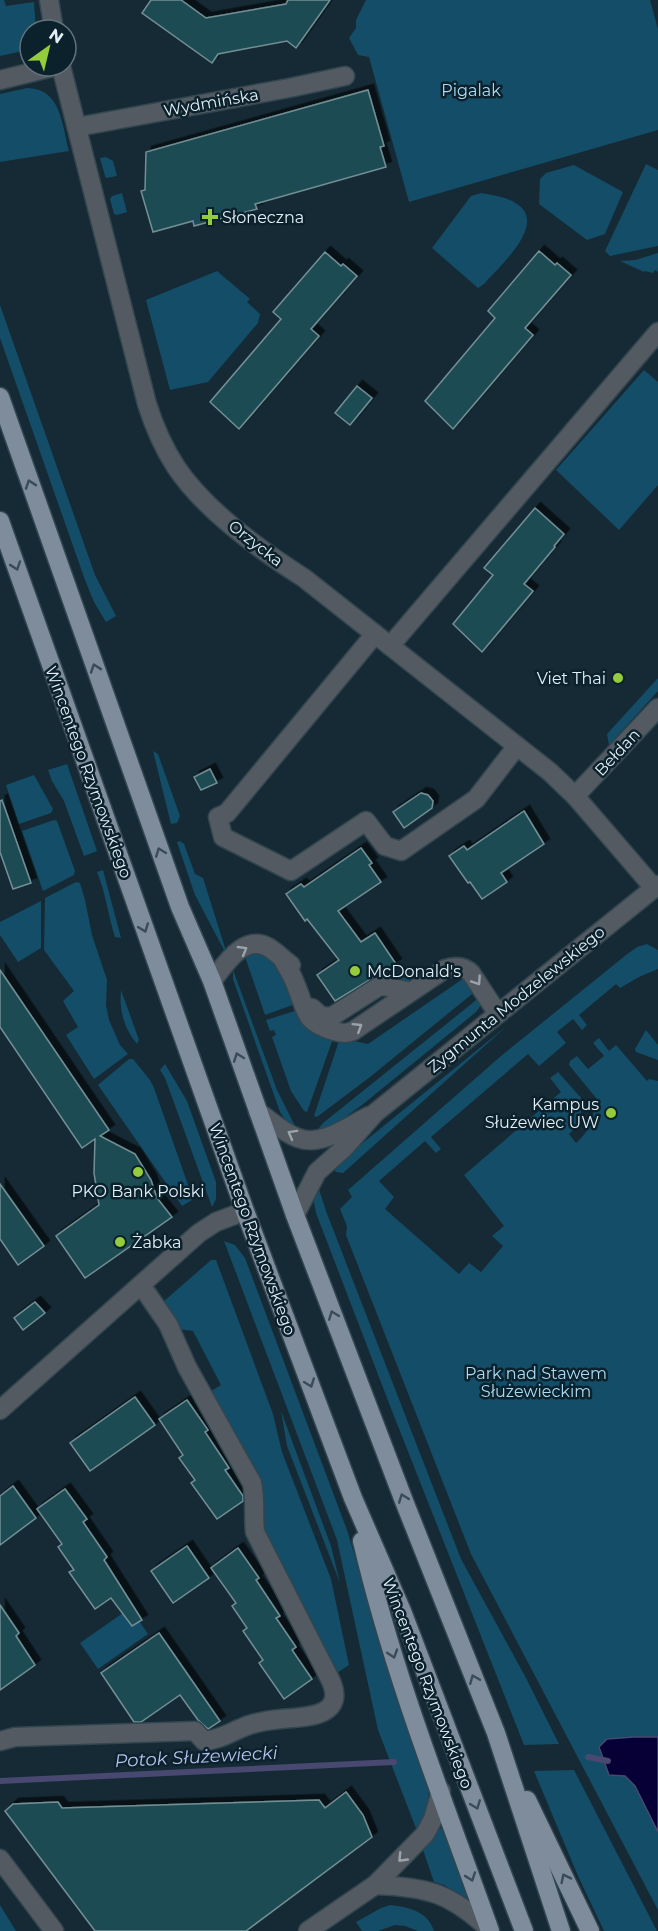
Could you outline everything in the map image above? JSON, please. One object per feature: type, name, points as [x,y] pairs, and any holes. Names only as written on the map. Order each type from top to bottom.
[{"type":"main road","points":[[0,397],[180,907],[212,981],[295,1215],[496,1734],[561,1931]]},
{"type":"main road","name":"Wincentego Rzymowskiego","points":[[0,521],[245,1211],[353,1498],[402,1611],[524,1931]]},
{"type":"main road","name":"Wincentego Rzymowskiego","points":[[353,1498],[375,1598],[407,1698],[489,1930]]},
{"type":"main road","points":[[496,1734],[590,1931]]},
{"type":"street","points":[[49,0],[52,18]]},
{"type":"street","points":[[0,80],[18,76]]},
{"type":"street","name":"Wydmińska","points":[[77,127],[345,76]]},
{"type":"street","name":"Orzycka","points":[[63,78],[147,404],[162,443],[175,466],[193,489],[214,509],[517,746],[575,796],[656,886]]},
{"type":"street","points":[[390,646],[658,332]]},
{"type":"street","points":[[375,634],[227,813],[218,817],[223,837],[291,871],[366,821],[385,846],[400,851],[476,799],[517,746]]},
{"type":"street","name":"Bełdan","points":[[575,796],[658,708]]},
{"type":"street","name":"Zygmunta Modzelewskiego","points":[[295,1215],[317,1172],[344,1148],[375,1113],[656,886]]},
{"type":"street","points":[[212,981],[238,950],[248,945],[268,947],[302,976],[312,1007],[321,1016],[334,1016],[378,987],[384,986],[411,992],[446,969],[462,968],[471,973],[498,1014]]},
{"type":"street","name":"Zygmunta Modzelewskiego","points":[[258,1112],[292,1135],[301,1139],[316,1140],[375,1113]]},
{"type":"street","points":[[0,1410],[199,1233],[216,1222],[245,1211]]},
{"type":"street","points":[[0,1741],[15,1737],[195,1731],[204,1741],[219,1739],[249,1725],[281,1719],[302,1719],[323,1712],[335,1696],[330,1680],[255,1532],[253,1518],[256,1498],[252,1483],[187,1367],[168,1324],[141,1285]]},
{"type":"street","points":[[308,1931],[375,1885],[425,1834],[433,1819],[441,1791]]},
{"type":"street","points":[[0,1859],[54,1931]]},
{"type":"street","points":[[375,1885],[417,1889],[442,1895],[462,1906],[489,1930]]},
{"type":"green space","points":[[0,0],[4,0],[6,6],[34,2],[35,18],[18,18],[18,52],[0,56]]},
{"type":"green space","name":"Pigalak","points":[[366,0],[650,0],[658,29],[658,130],[409,202],[369,57],[358,55],[349,38],[356,28],[356,20]]},
{"type":"green space","points":[[27,88],[47,94],[53,101],[62,120],[69,151],[0,162],[0,94]]},
{"type":"green space","points":[[106,157],[113,161],[117,176],[106,178],[100,158]]},
{"type":"green space","points":[[646,164],[658,170],[658,246],[610,256],[605,251]]},
{"type":"green space","points":[[574,165],[623,192],[605,234],[587,240],[539,204],[540,179],[546,173]]},
{"type":"green space","points":[[122,193],[127,212],[117,215],[114,214],[110,199]]},
{"type":"green space","points":[[481,193],[504,198],[517,204],[525,212],[527,223],[518,245],[500,267],[478,288],[432,248],[471,196]]},
{"type":"green space","points":[[658,253],[658,272],[655,270],[653,273],[644,272],[620,261],[635,260]]},
{"type":"green space","points":[[217,271],[250,299],[247,302],[260,314],[258,323],[208,382],[170,390],[146,300]]},
{"type":"green space","points":[[0,305],[95,575],[116,616],[106,622],[85,580],[0,338]]},
{"type":"green space","points":[[644,370],[658,382],[658,485],[619,530],[556,470]]},
{"type":"green space","points":[[658,678],[658,691],[609,745],[607,734]]},
{"type":"green space","points":[[153,751],[158,754],[180,816],[177,823],[171,824]]},
{"type":"green space","points":[[67,764],[97,851],[84,856],[64,801],[48,770]]},
{"type":"green space","points":[[34,775],[53,809],[51,813],[19,824],[6,785]]},
{"type":"green space","points":[[57,821],[75,871],[74,875],[43,891],[22,831]]},
{"type":"green space","points":[[177,842],[184,844],[195,874],[203,878],[226,951],[195,895]]},
{"type":"green space","points":[[103,870],[121,938],[115,937],[97,872]]},
{"type":"green space","points":[[76,882],[80,883],[92,935],[107,980],[106,1005],[109,1020],[120,1045],[128,1054],[94,1079],[66,1035],[78,1027],[63,1001],[74,991],[44,950],[45,898]]},
{"type":"green space","points":[[41,901],[41,948],[18,962],[0,935],[0,922]]},
{"type":"green space","name":"Park nad Stawem Służewieckim","points":[[647,944],[658,950],[658,969],[620,988],[616,984],[579,1015],[587,1025],[582,1030],[573,1019],[557,1032],[566,1043],[539,1066],[528,1054],[431,1137],[441,1149],[436,1153],[425,1141],[379,1181],[394,1197],[385,1209],[459,1274],[469,1263],[481,1272],[503,1246],[492,1236],[504,1226],[464,1175],[561,1092],[550,1078],[558,1072],[582,1099],[580,1123],[569,1134],[576,1143],[588,1128],[596,1098],[569,1065],[570,1061],[577,1056],[588,1069],[604,1056],[593,1043],[599,1038],[609,1051],[616,1045],[647,1081],[649,1079],[658,1081],[658,1910],[471,1554],[346,1235],[347,1226],[340,1209],[352,1197],[348,1190],[501,1056],[626,955],[637,947]]},
{"type":"green space","points":[[261,953],[274,961],[298,1003],[265,1015],[244,954]]},
{"type":"green space","points":[[408,966],[411,975],[410,985],[387,981]]},
{"type":"green space","points":[[233,970],[277,1090],[297,1130],[287,1123],[280,1112],[233,979]]},
{"type":"green space","points":[[467,976],[477,990],[370,1077],[317,1117],[314,1116],[340,1038],[368,1044]]},
{"type":"green space","points":[[121,990],[139,1040],[137,1044],[123,1019]]},
{"type":"green space","points":[[480,997],[481,1005],[476,1012],[362,1105],[320,1133],[319,1128],[323,1123]]},
{"type":"green space","points":[[301,1009],[334,1036],[307,1112],[291,1091],[272,1037],[276,1035],[274,1030],[270,1031],[266,1020]]},
{"type":"green space","points":[[508,1025],[343,1173],[336,1172],[333,1167]]},
{"type":"green space","points":[[646,1030],[658,1045],[658,1060],[636,1052],[635,1049]]},
{"type":"green space","points":[[129,1059],[133,1059],[154,1088],[192,1196],[192,1200],[182,1206],[98,1085]]},
{"type":"green space","points":[[165,1064],[187,1101],[216,1182],[216,1199],[212,1207],[165,1078],[160,1070]]},
{"type":"green space","points":[[317,1183],[461,1559],[559,1744],[524,1745],[316,1213],[313,1198]]},
{"type":"green space","points":[[224,1241],[235,1245],[245,1258],[347,1530],[395,1691],[429,1786],[428,1809],[417,1831],[378,1730],[337,1540]]},
{"type":"green space","points":[[211,1260],[216,1260],[273,1414],[282,1452],[331,1579],[349,1665],[334,1675],[265,1539],[209,1392],[221,1385],[193,1331],[178,1329],[163,1302]]},
{"type":"green space","points":[[281,1411],[331,1546],[340,1583],[287,1446]]},
{"type":"green space","points":[[130,1608],[148,1634],[98,1669],[80,1643]]},
{"type":"green space","points":[[574,1770],[657,1931],[604,1931],[534,1771]]},
{"type":"green space","points":[[442,1828],[468,1899],[434,1882],[423,1850],[437,1829]]},
{"type":"green space","points":[[0,1905],[16,1931],[0,1931]]},
{"type":"green space","points":[[390,1905],[416,1911],[427,1919],[434,1931],[418,1931],[395,1925],[378,1931],[362,1931],[356,1922]]},
{"type":"shaded area","points":[[658,1737],[658,1832],[635,1786],[625,1776],[609,1775],[599,1747],[607,1739]]},
{"type":"building","points":[[151,0],[181,0],[206,18],[286,4],[288,0],[330,0],[296,48],[287,41],[218,54],[212,63],[142,13]]},
{"type":"building","points":[[368,90],[384,146],[380,147],[386,167],[255,204],[257,209],[194,226],[193,221],[153,232],[141,191],[145,190],[146,152]]},
{"type":"building","points":[[539,251],[571,275],[525,328],[533,335],[453,429],[425,401],[495,318],[488,311]]},
{"type":"building","points":[[325,252],[357,276],[311,329],[319,336],[239,429],[210,402],[281,319],[273,312]]},
{"type":"building","points":[[357,386],[372,398],[350,425],[335,413]]},
{"type":"building","points":[[535,508],[564,534],[524,584],[533,591],[482,652],[453,624],[493,575],[484,568]]},
{"type":"building","points":[[210,769],[217,783],[201,790],[194,777]]},
{"type":"building","points":[[421,793],[428,795],[433,801],[432,808],[404,828],[393,812]]},
{"type":"building","points":[[2,800],[31,883],[13,889],[0,852],[0,801]]},
{"type":"building","points":[[524,811],[544,844],[501,873],[507,882],[482,899],[449,856],[464,846],[467,850]]},
{"type":"building","points":[[361,848],[372,863],[369,865],[381,882],[338,911],[361,942],[375,933],[396,964],[335,1001],[317,975],[339,960],[307,919],[305,921],[286,894],[301,884],[304,887]]},
{"type":"building","points":[[0,970],[109,1130],[100,1136],[135,1154],[151,1180],[157,1198],[172,1217],[85,1278],[56,1236],[99,1205],[94,1173],[95,1139],[82,1148],[0,1027]]},
{"type":"building","points":[[0,1184],[44,1246],[18,1265],[0,1239]]},
{"type":"building","points":[[35,1302],[45,1313],[23,1330],[14,1318]]},
{"type":"building","points":[[135,1397],[155,1425],[90,1471],[70,1443]]},
{"type":"building","points":[[187,1400],[208,1430],[205,1432],[229,1468],[225,1470],[243,1496],[243,1501],[217,1519],[191,1483],[195,1480],[179,1458],[183,1455],[159,1419]]},
{"type":"building","points":[[13,1486],[36,1518],[0,1545],[0,1496]]},
{"type":"building","points":[[65,1489],[87,1519],[83,1522],[107,1557],[104,1560],[142,1620],[132,1626],[111,1598],[95,1609],[69,1572],[74,1570],[58,1547],[62,1544],[37,1509]]},
{"type":"building","points":[[187,1546],[209,1578],[173,1603],[151,1571]]},
{"type":"building","points":[[238,1548],[259,1578],[256,1580],[280,1616],[276,1618],[296,1647],[292,1650],[312,1679],[284,1699],[259,1663],[263,1660],[243,1631],[247,1628],[232,1606],[236,1603],[211,1568]]},
{"type":"building","points":[[0,1605],[19,1633],[16,1636],[35,1665],[0,1690]]},
{"type":"building","points":[[159,1633],[220,1721],[208,1729],[198,1720],[180,1695],[141,1722],[134,1722],[101,1673]]},
{"type":"building","points":[[346,1792],[363,1815],[372,1837],[246,1931],[95,1931],[5,1811],[13,1804],[58,1802],[62,1808],[319,1800],[325,1808]]},
{"type":"waterway","name":"Potok Służewiecki","points":[[588,1757],[608,1761]]},
{"type":"waterway","name":"Potok Służewiecki","points":[[0,1781],[394,1762]]},
{"type":"place","name":"Słoneczna","points":[[210,217]]},
{"type":"place","name":"Viet Thai","points":[[618,678]]},
{"type":"place","name":"McDonald's","points":[[355,971]]},
{"type":"place","name":"Kampus Służewiec UW","points":[[611,1113]]},
{"type":"place","name":"PKO Bank Polski","points":[[138,1172]]},
{"type":"place","name":"Żabka","points":[[120,1242]]}]
